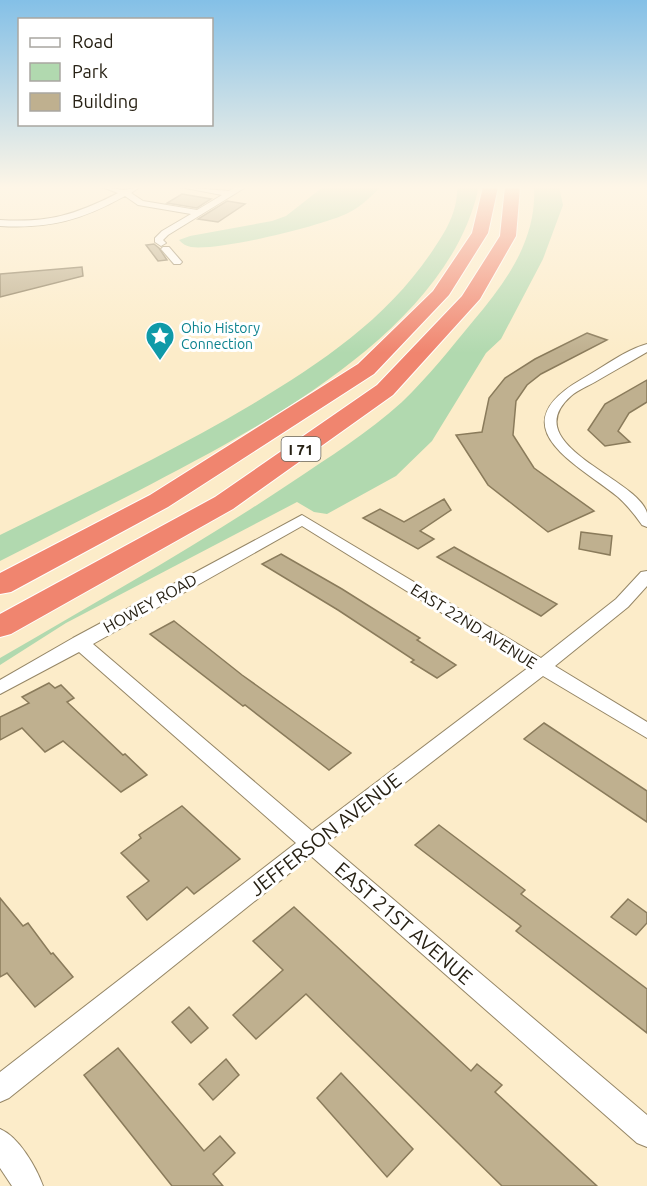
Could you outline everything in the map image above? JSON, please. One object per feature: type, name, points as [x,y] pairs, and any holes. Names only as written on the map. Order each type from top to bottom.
[{"type":"highway","name":"I 71","points":[[0,585],[159,501],[366,369],[440,295],[474,242]]},
{"type":"highway","name":"I 71","points":[[0,627],[224,503],[385,390],[470,299],[504,242]]},
{"type":"street","points":[[160,242],[177,262]]},
{"type":"street","points":[[647,347],[579,385],[558,401],[550,421],[554,436],[563,449],[625,495],[647,522]]},
{"type":"street","name":"HOWEY ROAD","points":[[0,688],[302,520]]},
{"type":"street","name":"EAST 22ND AVENUE","points":[[302,520],[647,731]]},
{"type":"street","name":"JEFFERSON AVENUE","points":[[0,1089],[312,843],[542,667],[622,603],[647,576]]},
{"type":"street","name":"EAST 21ST AVENUE","points":[[79,642],[647,1133]]},
{"type":"street","points":[[0,1143],[29,1186]]},
{"type":"green space","points":[[182,242],[239,242],[205,247],[185,245]]},
{"type":"green space","points":[[438,242],[458,242],[428,288],[388,331],[341,370],[237,438],[0,561],[0,535],[190,440],[251,405],[327,356],[351,338],[395,297]]},
{"type":"green space","points":[[525,242],[549,242],[543,259],[501,339],[486,353],[432,441],[396,476],[327,514],[314,512],[297,502],[66,623],[0,665],[0,658],[220,528],[376,424],[421,383],[448,352],[486,306],[517,259]]},
{"type":"building","points":[[154,244],[167,260],[158,261],[146,245]]},
{"type":"building","points":[[82,267],[83,276],[0,297],[0,274]]},
{"type":"building","points":[[587,333],[607,340],[541,374],[527,385],[516,401],[513,435],[534,468],[594,511],[548,532],[488,485],[456,435],[482,432],[489,398],[505,378],[535,359]]},
{"type":"building","points":[[647,380],[647,402],[629,413],[618,431],[630,442],[605,446],[588,430],[605,404]]},
{"type":"building","points":[[444,499],[451,510],[420,531],[434,539],[418,549],[363,518],[380,509],[404,522]]},
{"type":"building","points":[[581,532],[612,536],[610,555],[579,549]]},
{"type":"building","points":[[454,547],[557,604],[541,616],[437,557]]},
{"type":"building","points":[[281,554],[420,638],[417,640],[456,665],[437,678],[411,662],[414,660],[262,564]]},
{"type":"building","points":[[174,621],[242,675],[351,753],[329,770],[150,634]]},
{"type":"building","points":[[49,683],[55,688],[61,685],[74,698],[67,702],[147,775],[121,792],[63,741],[45,752],[22,728],[0,740],[0,717],[29,703],[22,697]]},
{"type":"building","points":[[544,723],[647,791],[647,822],[524,739]]},
{"type":"building","points":[[182,806],[240,859],[194,894],[187,887],[147,920],[127,897],[149,881],[121,853],[141,838],[139,835]]},
{"type":"building","points":[[439,825],[525,890],[521,894],[647,989],[647,1033],[516,931],[521,926],[415,845]]},
{"type":"building","points":[[0,898],[23,926],[28,923],[51,954],[53,953],[73,977],[35,1007],[7,973],[0,977]]},
{"type":"building","points":[[628,899],[647,913],[647,923],[636,935],[611,917]]},
{"type":"building","points":[[294,907],[471,1071],[477,1064],[502,1085],[495,1092],[597,1186],[502,1186],[306,994],[256,1039],[233,1015],[283,970],[253,941]]},
{"type":"building","points":[[189,1007],[208,1028],[191,1043],[172,1022]]},
{"type":"building","points":[[118,1048],[204,1151],[220,1136],[235,1153],[213,1174],[223,1186],[172,1186],[84,1075]]},
{"type":"building","points":[[226,1059],[239,1075],[213,1100],[199,1084]]},
{"type":"building","points":[[341,1073],[413,1149],[387,1177],[317,1098]]},
{"type":"place","name":"Ohio History Connection","points":[[160,362]]}]
